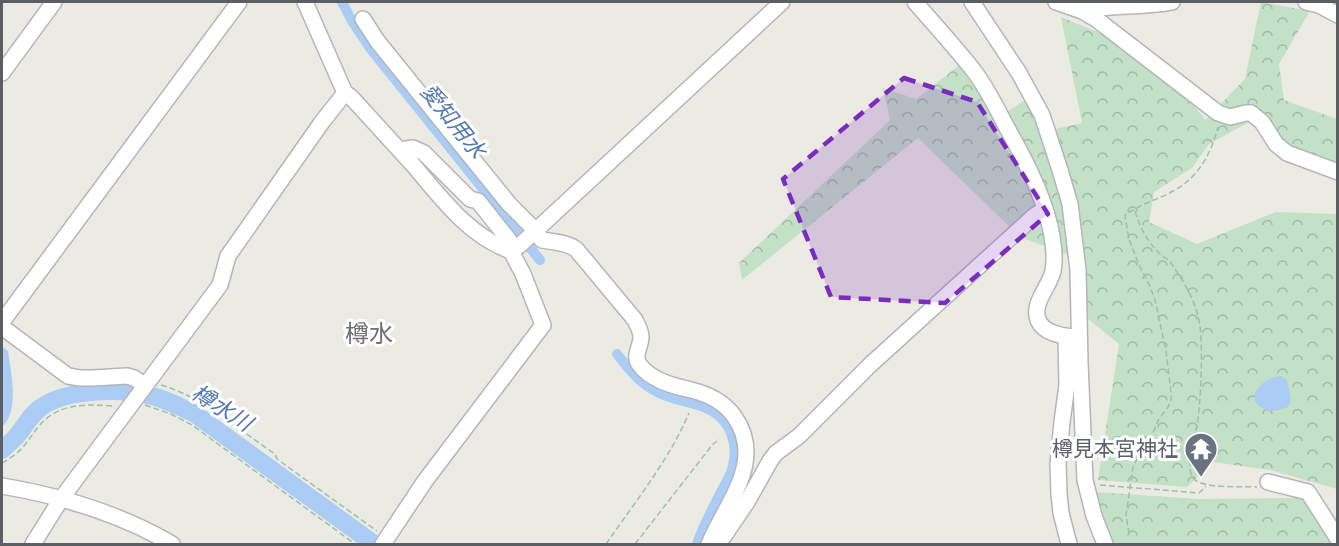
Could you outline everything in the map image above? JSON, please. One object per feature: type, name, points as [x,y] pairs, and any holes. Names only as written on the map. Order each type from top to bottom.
[{"type":"street","points":[[2,73],[54,2]]},
{"type":"street","points":[[139,394],[134,378],[127,376],[80,378],[68,376],[2,324],[239,2]]},
{"type":"street","points":[[305,2],[345,93],[400,150],[461,219],[501,248],[515,249],[782,2]]},
{"type":"street","points":[[915,2],[989,92],[1026,163],[1050,226],[1054,259],[1053,271],[1038,303],[1037,314],[1046,330],[1056,335],[1073,337]]},
{"type":"street","points":[[972,2],[1019,73],[1042,115],[1070,204],[1078,270],[1073,337],[1062,422],[1059,484],[1061,513],[1069,544]]},
{"type":"street","points":[[1056,2],[1082,11],[1096,19],[1220,114],[1230,117],[1251,113],[1262,122],[1276,144],[1287,153],[1338,172]]},
{"type":"street","points":[[1082,11],[1097,8],[1152,6],[1172,2]]},
{"type":"street","points":[[1306,2],[1319,5],[1338,15]]},
{"type":"street","points":[[363,18],[378,42],[534,232],[542,240],[571,245],[576,249],[635,320],[641,339],[636,357],[638,364],[662,382],[717,400],[730,411],[738,422],[745,441],[746,465],[710,544]]},
{"type":"street","points":[[33,544],[62,499],[220,285],[228,256],[238,240],[345,93]]},
{"type":"street","points":[[386,541],[425,482],[543,325],[515,249],[478,201],[470,199],[423,153],[413,148],[400,150]]},
{"type":"street","points":[[491,218],[509,204]]},
{"type":"street","points":[[710,544],[719,541],[724,536],[776,453],[799,436],[927,312],[1034,216],[1045,209]]},
{"type":"street","points":[[1073,337],[1085,480],[1094,516],[1105,544]]},
{"type":"street","points":[[1268,482],[1308,492],[1338,539]]},
{"type":"street","points":[[2,486],[31,491],[96,509],[133,524],[172,544]]},
{"type":"path","points":[[1129,534],[1126,516],[1134,467],[1159,419],[1168,407],[1171,392],[1166,351],[1155,300],[1139,265],[1125,216],[1126,213],[1174,191],[1197,172],[1212,145],[1220,114]]},
{"type":"path","points":[[1134,210],[1144,235],[1175,269],[1188,290],[1198,314],[1201,373],[1198,414],[1189,461],[1192,477],[1206,485],[1264,487],[1268,482]]},
{"type":"path","points":[[2,464],[22,448],[45,419],[64,408],[139,394],[197,400],[275,454],[277,459],[386,541]]},
{"type":"path","points":[[139,394],[160,410],[187,422],[355,544]]},
{"type":"path","points":[[606,544],[660,466],[689,413]]},
{"type":"path","points":[[635,544],[713,444],[720,439]]},
{"type":"path","points":[[1096,484],[1199,493],[1206,485]]},
{"type":"highlighted area","points":[[904,78],[977,102],[1048,214],[945,303],[831,297],[783,179]]},
{"type":"green space","points":[[1261,2],[1310,11],[1279,64],[1284,100],[1337,119],[1337,165],[1283,144],[1262,115],[1209,144],[1192,168],[1154,192],[1149,222],[1197,244],[1276,212],[1337,214],[1337,489],[1270,470],[1213,462],[1187,487],[1098,480],[1119,344],[1088,319],[1082,260],[1020,237],[918,138],[742,280],[739,263],[890,120],[883,88],[916,99],[962,63],[999,117],[1027,99],[1041,132],[1082,123],[1061,17],[1119,41],[1185,93],[1205,120],[1245,79]]},
{"type":"green space","points":[[1095,492],[1199,499],[1302,498],[1334,544],[1112,544]]},
{"type":"water","points":[[2,346],[8,351],[13,402],[8,420],[2,427]]},
{"type":"water","points":[[1281,376],[1287,380],[1290,404],[1276,411],[1263,409],[1255,402],[1256,392],[1267,380]]},
{"type":"waterway","name":"愛知用水","points":[[342,2],[370,48],[540,260]]},
{"type":"waterway","name":"愛知用水","points":[[617,354],[645,384],[667,396],[709,409],[725,422],[731,433],[735,453],[731,472],[697,544]]},
{"type":"waterway","name":"樽水川","points":[[2,450],[35,413],[54,400],[81,393],[111,391],[152,396],[195,414],[374,544]]},
{"type":"place","name":"樽見本宮神社","points":[[1201,478]]},
{"type":"district","name":"樽水","points":[[369,334]]}]
